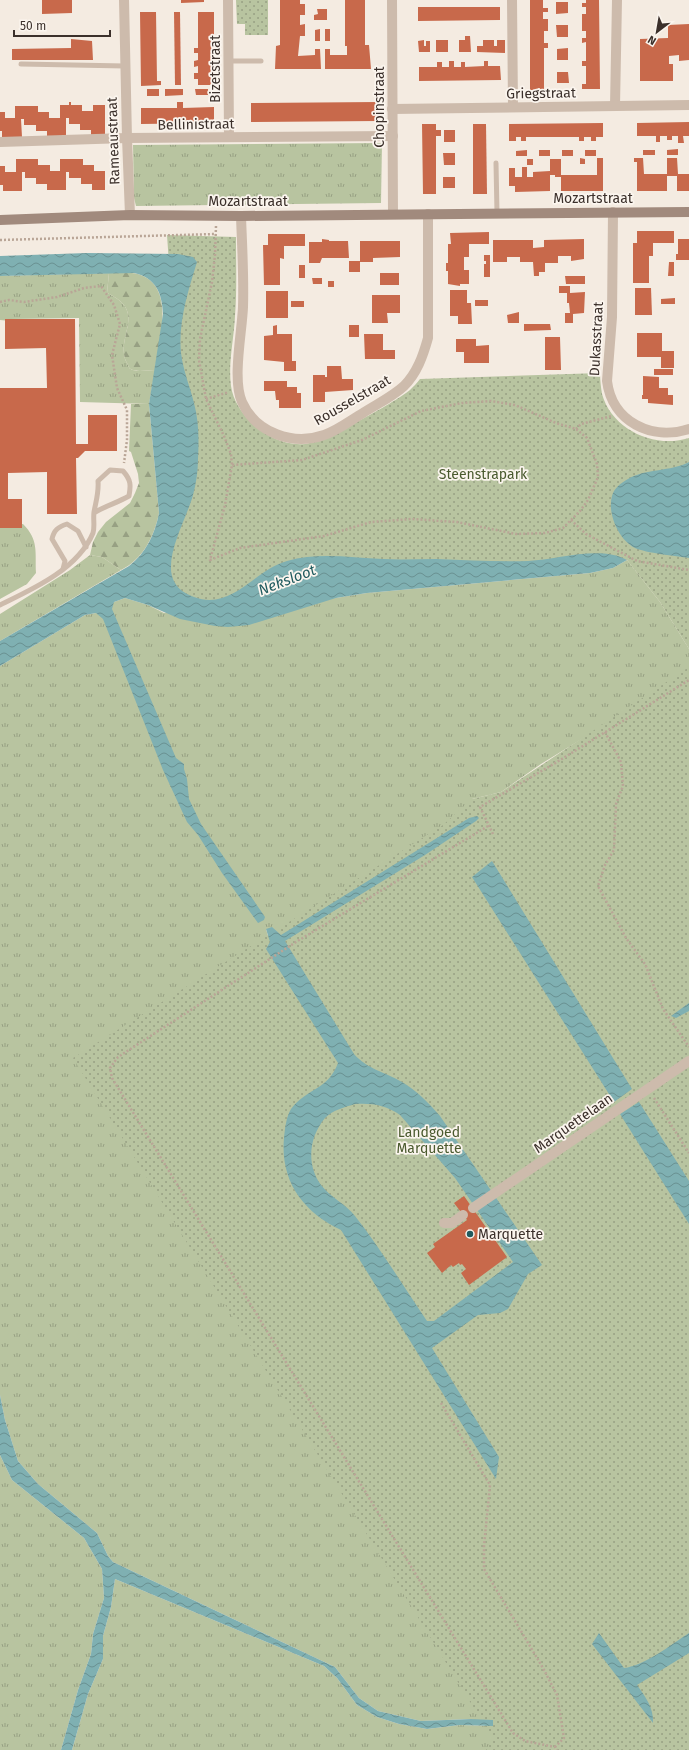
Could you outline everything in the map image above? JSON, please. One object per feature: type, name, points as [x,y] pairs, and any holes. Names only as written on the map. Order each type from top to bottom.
[{"type":"main road","name":"Mozartstraat","points":[[0,220],[130,215],[242,216],[689,212]]},
{"type":"street","name":"Rameaustraat","points":[[124,0],[126,138],[130,215]]},
{"type":"street","name":"Bizetstraat","points":[[228,0],[229,137]]},
{"type":"street","name":"Chopinstraat","points":[[392,0],[393,214]]},
{"type":"street","points":[[512,0],[513,107]]},
{"type":"street","points":[[615,106],[617,0]]},
{"type":"street","name":"Griegstraat","points":[[392,108],[689,105]]},
{"type":"street","name":"Bellinistraat","points":[[0,142],[126,138],[393,136]]},
{"type":"street","name":"Dukasstraat","points":[[613,212],[612,317],[607,381],[612,399],[622,413],[631,422],[648,431],[665,434],[689,429]]},
{"type":"street","name":"Rousselstraat","points":[[242,216],[243,306],[237,373],[238,389],[242,402],[255,421],[269,432],[297,439],[310,439],[325,435],[391,396],[404,386],[415,371],[423,356],[428,338],[428,214]]},
{"type":"street","name":"Marquettelaan","points":[[473,1208],[689,1061]]},
{"type":"street","points":[[444,1222],[452,1223],[463,1215]]},
{"type":"lane","points":[[229,61],[261,61]]},
{"type":"lane","points":[[21,64],[125,66]]},
{"type":"lane","points":[[496,163],[497,213]]},
{"type":"lane","points":[[0,606],[29,591],[78,558],[86,547],[94,531],[94,513],[98,481],[110,470],[123,471],[128,476],[131,484],[129,496],[118,502],[106,505],[94,513]]},
{"type":"lane","points":[[63,569],[65,561],[52,539],[54,532],[58,527],[67,524],[78,531],[86,547]]},
{"type":"path","points":[[0,240],[216,234],[212,282],[200,339],[200,360],[206,399],[224,436],[231,454],[232,465],[225,505],[210,560],[240,548],[324,536],[370,522],[412,519],[457,522],[516,534],[545,533],[563,528],[580,511],[588,500],[598,477],[597,464],[587,438],[576,429],[556,423],[515,405],[491,401],[462,403],[421,411],[362,440],[302,460],[232,465]]},
{"type":"path","points":[[0,302],[9,300],[24,302],[57,297],[84,288],[101,286],[114,305],[120,324],[112,355],[117,388],[126,410],[127,440],[123,471]]},
{"type":"path","points":[[206,399],[238,389]]},
{"type":"path","points":[[576,429],[581,424],[622,413]]},
{"type":"path","points":[[571,520],[586,534],[637,561],[689,570]]},
{"type":"path","points":[[493,834],[480,807],[689,680]]},
{"type":"path","points":[[605,732],[621,762],[623,786],[616,804],[614,850],[605,865],[598,886],[626,938],[645,964],[663,1009],[689,1047]]},
{"type":"path","points":[[441,1403],[490,1485],[484,1546],[484,1568],[544,1668],[556,1695],[564,1738],[556,1749],[525,1741],[513,1733],[112,1078],[110,1068],[118,1057],[296,942],[488,826]]},
{"type":"path","points":[[648,1088],[689,1153]]},
{"type":"green space","points":[[236,0],[268,0],[268,35],[245,35],[245,24],[237,24]]},
{"type":"green space","points":[[382,143],[381,203],[136,206],[134,198],[133,145]]},
{"type":"green space","name":"Steenstrapark","points":[[167,235],[236,237],[236,296],[230,377],[232,391],[238,406],[251,422],[269,436],[283,442],[305,444],[327,437],[402,396],[420,379],[600,373],[602,394],[607,407],[615,418],[625,427],[636,434],[662,441],[676,441],[689,438],[689,649],[660,602],[627,560],[319,578],[233,614],[146,582],[163,533],[172,307]]},
{"type":"green space","points":[[109,273],[107,293],[119,300],[126,308],[128,317],[124,344],[124,353],[127,363],[131,369],[135,371],[155,370],[149,404],[80,402],[79,318],[10,319],[10,321],[0,320],[0,276]]},
{"type":"green space","points":[[109,273],[139,274],[153,283],[159,293],[162,305],[162,318],[155,370],[135,371],[129,367],[127,363],[124,353],[124,344],[128,317],[126,308],[119,300],[107,293]]},
{"type":"green space","points":[[131,404],[149,404],[159,513],[151,539],[136,560],[121,570],[102,557],[90,555],[93,542],[98,532],[106,522],[130,503],[139,483],[138,474],[131,452],[129,451]]},
{"type":"green space","points":[[23,524],[32,535],[34,541],[36,552],[36,573],[27,584],[0,599],[0,525]]},
{"type":"green space","points":[[90,555],[102,557],[121,570],[0,641],[0,614],[70,570]]},
{"type":"green space","points":[[627,560],[660,602],[689,649],[689,673],[541,764],[501,792],[472,799],[474,808],[281,935],[266,929],[500,1750],[72,1750],[88,1694],[103,1659],[103,1636],[111,1607],[115,1579],[324,1666],[337,1678],[357,1705],[377,1717],[399,1724],[427,1729],[460,1725],[493,1726],[471,1719],[421,1721],[378,1711],[359,1698],[335,1667],[113,1562],[108,1556],[97,1533],[38,1484],[18,1461],[5,1420],[0,1395],[0,666],[85,615],[96,613],[114,602],[125,598],[148,605],[164,613],[590,573],[613,568]]},
{"type":"green space","name":"Landgoed Marquette","points":[[689,667],[689,1750],[486,1750],[493,1739],[73,1058],[443,825],[472,799],[501,792]]},
{"type":"green space","points":[[0,1455],[12,1480],[84,1538],[102,1569],[104,1598],[93,1634],[91,1654],[78,1690],[61,1750],[0,1750]]},
{"type":"water","name":"Neksloot","points":[[87,253],[178,254],[193,257],[197,262],[184,307],[180,342],[183,366],[194,403],[198,424],[198,468],[193,495],[176,539],[171,563],[175,583],[186,593],[194,597],[208,600],[220,599],[242,588],[275,566],[299,558],[323,556],[390,559],[528,561],[591,553],[616,556],[627,560],[613,568],[590,573],[367,593],[336,598],[249,625],[228,627],[180,619],[148,605],[125,598],[114,602],[112,609],[176,758],[184,764],[189,799],[201,824],[265,917],[264,920],[258,923],[222,873],[198,835],[187,822],[163,770],[103,619],[96,613],[85,615],[0,666],[0,641],[129,566],[145,549],[149,542],[159,513],[149,404],[163,314],[161,299],[153,283],[142,275],[134,273],[0,276],[0,256]]},
{"type":"water","points":[[689,462],[689,558],[646,551],[635,548],[629,544],[619,533],[611,511],[612,496],[614,491],[623,482],[635,476]]},
{"type":"water","points":[[477,816],[479,818],[425,855],[285,941],[354,1054],[370,1067],[413,1089],[436,1111],[542,1265],[528,1274],[508,1309],[500,1313],[478,1315],[432,1348],[499,1457],[496,1479],[341,1230],[327,1223],[305,1204],[290,1181],[284,1154],[284,1138],[289,1112],[297,1102],[329,1079],[338,1063],[266,949],[270,942],[266,929],[272,927],[281,935],[469,818]],"holes":[[[355,1104],[373,1104],[384,1107],[400,1115],[455,1178],[513,1262],[434,1321],[427,1321],[365,1229],[351,1212],[329,1194],[321,1185],[313,1169],[311,1160],[313,1142],[325,1118],[339,1109]]]},
{"type":"water","points":[[492,861],[632,1089],[614,1102],[472,877]]},
{"type":"water","points":[[689,1003],[689,1011],[676,1018],[671,1016]]},
{"type":"water","points":[[639,1102],[689,1181],[689,1224],[620,1114]]},
{"type":"water","points":[[0,1395],[5,1420],[18,1461],[38,1484],[97,1533],[108,1556],[113,1562],[335,1667],[359,1698],[378,1711],[421,1721],[471,1719],[493,1720],[493,1726],[460,1725],[427,1729],[399,1724],[377,1717],[357,1705],[337,1678],[324,1666],[115,1579],[111,1607],[103,1636],[103,1659],[88,1694],[72,1750],[61,1750],[78,1690],[91,1654],[93,1634],[104,1598],[102,1569],[84,1538],[12,1480],[0,1455]]},
{"type":"water","points":[[599,1633],[624,1668],[649,1659],[689,1633],[689,1653],[637,1685],[650,1707],[653,1723],[592,1644]]},
{"type":"building","points":[[42,0],[72,0],[72,13],[42,14]]},
{"type":"building","points":[[181,0],[204,0],[204,2],[181,3]]},
{"type":"building","points":[[280,0],[300,0],[300,4],[305,4],[305,15],[300,15],[300,25],[305,24],[305,36],[300,36],[298,56],[315,55],[315,49],[320,49],[321,69],[275,69],[276,46],[280,45]]},
{"type":"building","points":[[345,0],[365,0],[365,45],[369,45],[371,69],[325,69],[325,49],[330,49],[330,55],[347,55],[347,46],[345,46]]},
{"type":"building","points":[[530,0],[543,0],[543,8],[548,8],[548,12],[543,12],[543,19],[548,19],[548,31],[544,31],[544,43],[548,43],[548,48],[544,48],[544,90],[530,90]]},
{"type":"building","points":[[586,0],[599,0],[600,89],[582,89],[582,84],[586,84],[586,66],[582,66],[582,61],[586,61],[586,42],[582,43],[582,38],[586,38],[586,31],[582,31],[582,14],[586,14],[586,7],[582,7],[582,3],[586,3]]},
{"type":"building","points":[[556,2],[568,2],[568,13],[556,14]]},
{"type":"building","points":[[418,7],[500,7],[500,20],[418,21]]},
{"type":"building","points":[[317,9],[327,9],[327,20],[314,20],[314,15],[318,14]]},
{"type":"building","points":[[140,12],[156,12],[157,81],[161,81],[161,85],[141,86]]},
{"type":"building","points":[[174,12],[180,12],[181,85],[175,85]]},
{"type":"building","points":[[198,12],[214,12],[214,85],[198,85],[198,79],[194,79],[194,73],[198,73],[198,66],[194,67],[194,61],[198,60],[198,53],[194,53],[194,48],[198,48]]},
{"type":"building","points":[[689,24],[689,60],[679,61],[679,55],[669,56],[669,64],[673,64],[673,81],[640,81],[640,39],[668,38],[668,25]]},
{"type":"building","points":[[556,25],[568,25],[568,37],[557,37]]},
{"type":"building","points":[[320,29],[320,41],[315,41],[315,30]]},
{"type":"building","points":[[325,29],[330,29],[330,41],[325,41]]},
{"type":"building","points":[[465,36],[470,36],[471,52],[459,52],[459,40],[465,40]]},
{"type":"building","points":[[71,39],[92,41],[93,60],[12,60],[12,49],[71,48]]},
{"type":"building","points":[[424,40],[424,46],[426,46],[426,41],[430,41],[430,52],[419,52],[418,41]]},
{"type":"building","points":[[436,40],[448,40],[448,52],[436,52]]},
{"type":"building","points":[[483,40],[494,40],[494,46],[497,46],[497,40],[505,40],[505,53],[477,52],[477,46],[483,46]]},
{"type":"building","points":[[568,48],[568,60],[557,60],[557,49]]},
{"type":"building","points":[[449,61],[454,61],[454,67],[461,67],[461,62],[465,62],[465,67],[484,66],[484,61],[488,61],[488,66],[500,66],[501,80],[419,81],[419,67],[437,67],[437,62],[442,62],[442,67],[449,67]]},
{"type":"building","points":[[557,72],[568,72],[569,83],[557,83]]},
{"type":"building","points":[[147,89],[159,89],[159,96],[147,96]]},
{"type":"building","points":[[165,89],[183,89],[183,95],[165,96]]},
{"type":"building","points":[[195,89],[208,89],[208,95],[196,95]]},
{"type":"building","points":[[69,102],[71,102],[71,105],[82,105],[82,111],[93,111],[93,105],[105,105],[105,136],[91,136],[91,130],[80,130],[80,124],[69,124],[69,118],[66,118],[66,136],[47,137],[47,131],[36,131],[36,125],[24,125],[24,119],[21,119],[22,137],[2,137],[2,131],[0,131],[0,112],[5,112],[5,118],[15,118],[15,106],[38,106],[38,112],[49,112],[49,118],[60,118],[60,105],[69,105]]},
{"type":"building","points":[[177,102],[183,102],[183,108],[214,107],[214,123],[141,124],[141,108],[177,108]]},
{"type":"building","points":[[378,102],[378,121],[251,122],[251,103]]},
{"type":"building","points":[[689,122],[689,136],[683,136],[684,143],[678,143],[678,136],[672,136],[672,140],[667,140],[667,136],[660,136],[660,142],[656,142],[656,136],[637,136],[637,123]]},
{"type":"building","points":[[603,123],[603,137],[596,137],[596,141],[591,141],[591,137],[584,137],[584,141],[579,141],[579,137],[526,137],[526,141],[521,141],[521,137],[516,137],[516,141],[509,141],[509,124]]},
{"type":"building","points":[[422,124],[436,124],[436,130],[441,130],[441,136],[436,136],[436,194],[423,194]]},
{"type":"building","points":[[473,124],[486,124],[487,194],[473,194]]},
{"type":"building","points":[[444,130],[455,130],[455,142],[444,142]]},
{"type":"building","points":[[678,149],[678,155],[667,155],[667,150]]},
{"type":"building","points":[[527,150],[527,156],[516,156],[516,151]]},
{"type":"building","points":[[539,150],[550,150],[550,156],[539,156]]},
{"type":"building","points":[[562,150],[573,150],[573,156],[562,156]]},
{"type":"building","points":[[585,150],[596,150],[596,156],[585,156]]},
{"type":"building","points":[[643,150],[655,150],[655,155],[643,155]]},
{"type":"building","points":[[443,153],[455,153],[455,165],[444,165]]},
{"type":"building","points":[[580,158],[585,159],[585,164],[580,164]]},
{"type":"building","points":[[597,158],[603,158],[603,191],[561,191],[561,177],[555,177],[555,175],[550,175],[550,191],[515,192],[515,186],[509,186],[509,168],[515,168],[515,177],[522,177],[522,167],[527,167],[527,177],[533,177],[533,172],[550,171],[550,159],[561,159],[561,175],[597,175]]},
{"type":"building","points":[[634,158],[643,158],[644,174],[667,174],[667,158],[677,158],[678,174],[689,174],[689,191],[677,191],[677,176],[667,176],[667,191],[637,191],[637,162],[634,162]]},
{"type":"building","points":[[16,159],[38,159],[38,165],[50,165],[50,171],[60,171],[60,159],[83,159],[83,165],[94,165],[94,171],[105,171],[105,190],[92,190],[92,184],[81,184],[81,178],[69,178],[69,172],[66,172],[66,190],[47,190],[47,184],[36,184],[36,178],[25,178],[25,172],[22,172],[22,191],[3,191],[3,185],[0,185],[0,166],[5,166],[5,172],[16,172]]},
{"type":"building","points":[[527,159],[533,159],[533,165],[527,165]]},
{"type":"building","points":[[443,177],[455,177],[455,188],[443,188]]},
{"type":"building","points":[[637,231],[674,231],[674,243],[653,243],[653,256],[649,256],[649,283],[633,283],[633,243],[637,243]]},
{"type":"building","points":[[489,232],[489,244],[469,244],[469,257],[464,257],[464,270],[469,270],[469,284],[460,284],[460,286],[448,284],[448,271],[446,271],[446,263],[448,263],[448,244],[451,244],[450,233]]},
{"type":"building","points":[[268,234],[305,234],[305,246],[284,246],[284,259],[280,258],[280,285],[264,285],[263,245],[268,245]]},
{"type":"building","points":[[322,239],[329,241],[348,241],[349,258],[322,258],[320,263],[309,263],[309,242],[322,242]]},
{"type":"building","points":[[584,239],[584,259],[571,261],[571,256],[558,256],[558,263],[545,263],[545,272],[539,272],[539,276],[534,276],[533,262],[520,262],[520,257],[507,257],[507,262],[493,262],[493,240],[533,240],[533,248],[544,247],[544,240]]},
{"type":"building","points":[[678,239],[689,239],[689,260],[676,260],[676,254],[678,254]]},
{"type":"building","points":[[360,241],[400,241],[400,257],[373,258],[373,262],[360,262],[360,272],[349,272],[349,261],[360,261]]},
{"type":"building","points":[[484,255],[490,255],[490,277],[484,277],[484,264],[486,264],[486,261],[484,261]]},
{"type":"building","points":[[669,262],[674,262],[674,276],[668,276]]},
{"type":"building","points":[[299,265],[305,265],[305,278],[299,278]]},
{"type":"building","points":[[380,273],[399,273],[399,285],[380,285]]},
{"type":"building","points":[[565,276],[585,276],[585,284],[566,284]]},
{"type":"building","points":[[312,278],[322,278],[322,284],[313,284]]},
{"type":"building","points":[[328,281],[334,281],[334,287],[328,287]]},
{"type":"building","points":[[559,286],[570,286],[570,293],[585,292],[584,313],[573,314],[573,323],[565,323],[565,313],[570,313],[569,303],[567,303],[567,293],[559,293]]},
{"type":"building","points":[[635,288],[651,288],[652,315],[635,315]]},
{"type":"building","points":[[450,290],[467,290],[467,303],[471,303],[472,324],[458,324],[458,316],[450,316]]},
{"type":"building","points":[[266,291],[288,291],[288,318],[266,318]]},
{"type":"building","points":[[372,295],[400,295],[400,313],[387,313],[388,323],[372,323]]},
{"type":"building","points":[[675,298],[675,304],[661,304],[661,299]]},
{"type":"building","points":[[475,300],[488,300],[488,306],[475,306]]},
{"type":"building","points":[[291,301],[304,301],[304,307],[291,307]]},
{"type":"building","points":[[519,312],[519,323],[508,323],[507,315]]},
{"type":"building","points":[[5,319],[75,319],[76,444],[88,444],[88,415],[117,415],[117,451],[85,451],[78,458],[76,458],[77,514],[47,514],[47,472],[8,473],[8,499],[22,499],[22,528],[0,528],[0,388],[47,388],[46,348],[5,349]]},
{"type":"building","points":[[524,324],[550,324],[551,330],[524,331]]},
{"type":"building","points":[[277,325],[277,334],[292,334],[292,361],[296,361],[296,371],[284,371],[284,362],[264,360],[264,336],[273,335],[273,326]]},
{"type":"building","points":[[349,325],[359,325],[359,337],[349,337]]},
{"type":"building","points":[[637,333],[662,333],[662,351],[674,351],[674,368],[661,368],[661,357],[637,357]]},
{"type":"building","points":[[364,334],[383,334],[383,350],[395,350],[395,359],[365,359]]},
{"type":"building","points":[[545,337],[560,337],[561,370],[545,370]]},
{"type":"building","points":[[456,339],[476,339],[476,346],[489,345],[489,363],[464,363],[464,352],[456,352]]},
{"type":"building","points":[[327,366],[341,366],[342,379],[353,379],[353,390],[325,392],[325,402],[313,402],[313,375],[325,375],[325,377],[327,377]]},
{"type":"building","points":[[654,369],[673,369],[673,375],[654,375]]},
{"type":"building","points":[[643,376],[659,377],[659,388],[668,388],[668,395],[673,395],[673,405],[648,403],[648,399],[642,399]]},
{"type":"building","points":[[264,381],[287,381],[287,387],[297,387],[297,393],[301,393],[301,408],[279,408],[279,400],[276,400],[275,391],[264,391]]},
{"type":"building","name":"Marquette","points":[[464,1196],[507,1257],[469,1285],[461,1273],[466,1269],[462,1264],[460,1265],[459,1263],[453,1267],[451,1265],[442,1273],[427,1253],[435,1247],[433,1244],[467,1220],[454,1203]]},
{"type":"place","name":"Marquette","points":[[470,1234]]}]
